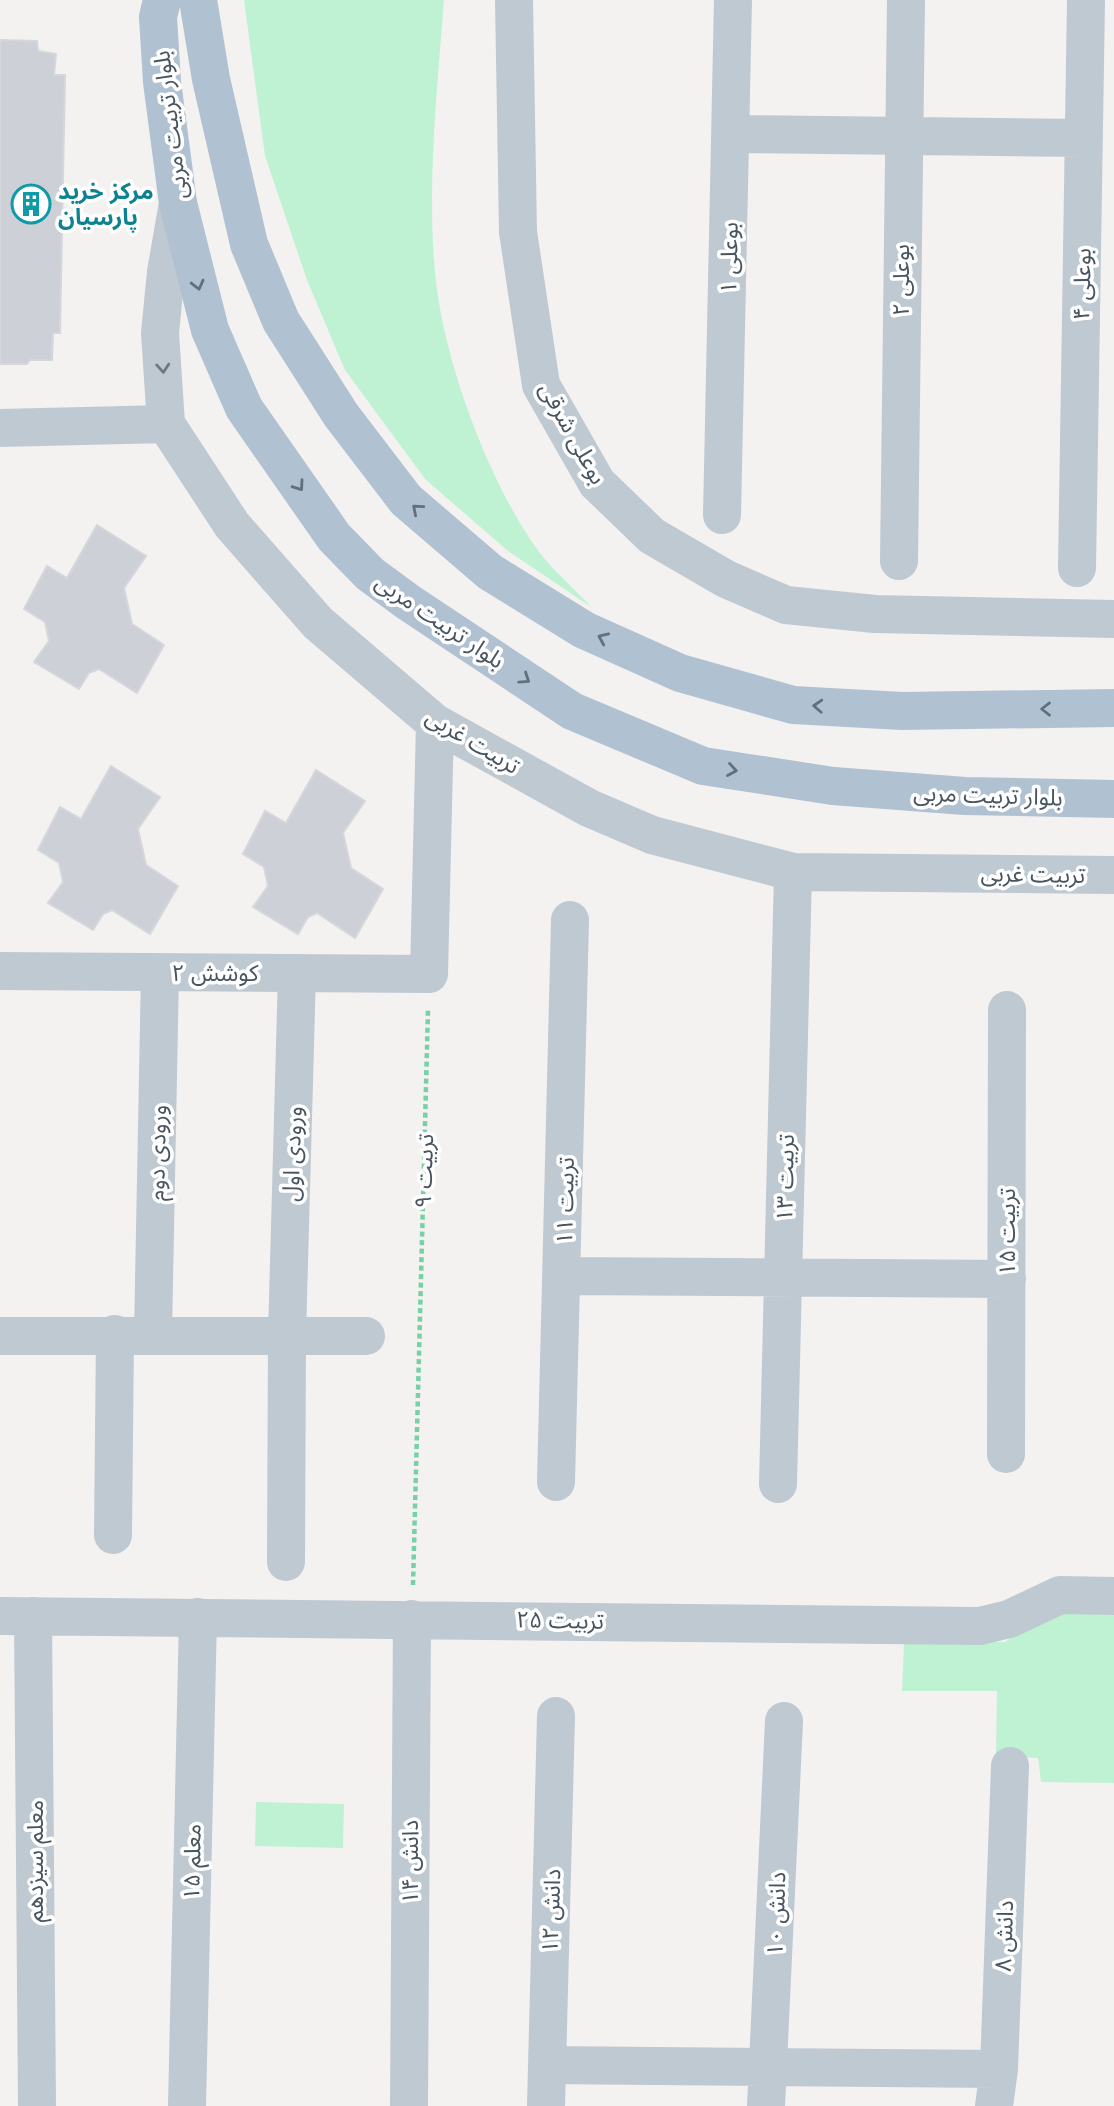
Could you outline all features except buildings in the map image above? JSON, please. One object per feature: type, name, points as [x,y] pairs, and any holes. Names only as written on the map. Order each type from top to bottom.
[{"type":"main road","name":"بلوار تربیت مربی","points":[[198,0],[211,79],[249,244],[281,321],[341,415],[406,500],[490,572],[584,630],[680,673],[793,705],[902,711],[1114,709]]},
{"type":"main road","name":"بلوار تربیت مربی","points":[[156,6],[162,82],[178,203],[210,330],[244,408],[334,537],[370,574],[572,711],[703,766],[833,786],[965,796],[1114,799]]},
{"type":"street","name":"بوعلی شرقی","points":[[514,0],[518,232],[541,385],[597,483],[652,536],[726,579],[786,605],[875,614],[1114,619]]},
{"type":"street","name":"بوعلی ۱","points":[[722,515],[733,0]]},
{"type":"street","name":"بوعلی ۲","points":[[899,561],[902,137],[906,0]]},
{"type":"street","name":"بوعلی ۴","points":[[1077,568],[1086,0]]},
{"type":"street","points":[[732,134],[1084,138]]},
{"type":"street","name":"تربیت غربی","points":[[178,203],[166,272],[160,333],[166,424],[232,524],[318,623],[435,723],[589,808],[639,829],[793,872],[1114,875]]},
{"type":"street","points":[[0,428],[166,424]]},
{"type":"street","points":[[429,974],[435,723]]},
{"type":"street","name":"تربیت ۱۳","points":[[778,1484],[793,872]]},
{"type":"street","name":"تربیت ۱۱","points":[[556,1482],[564,1276],[570,920]]},
{"type":"street","name":"کوشش ۲","points":[[0,971],[429,974]]},
{"type":"street","name":"ورودی دوم","points":[[153,1334],[160,972]]},
{"type":"street","name":"ورودی اول","points":[[286,1562],[287,1335],[297,973]]},
{"type":"street","name":"تربیت ۱۵","points":[[1006,1454],[1007,1010]]},
{"type":"street","points":[[564,1276],[1007,1279]]},
{"type":"street","points":[[113,1535],[115,1334]]},
{"type":"street","points":[[0,1336],[366,1336]]},
{"type":"street","name":"تربیت ۲۵","points":[[17,1616],[980,1626],[1009,1619],[1060,1595],[1114,1596]]},
{"type":"street","name":"معلم سیزدهم","points":[[17,1616],[37,2106]]},
{"type":"street","name":"معلم ۱۵","points":[[187,2106],[198,1617]]},
{"type":"street","name":"دانش ۱۴","points":[[409,2106],[412,1619]]},
{"type":"street","name":"دانش ۱۲","points":[[546,2106],[556,1716]]},
{"type":"street","name":"دانش ۱۰","points":[[768,2087],[784,1721]]},
{"type":"street","name":"دانش ۸","points":[[996,2088],[1010,1766]]},
{"type":"street","points":[[547,2065],[768,2087],[996,2088]]},
{"type":"path","name":"تربیت ۹","points":[[412,1619],[429,974]]},
{"type":"green space","points":[[244,0],[444,0],[435,113],[432,231],[439,303],[445,333],[463,397],[502,491],[540,553],[591,607],[508,551],[425,479],[345,370],[307,280],[265,156]]},
{"type":"green space","points":[[1114,1610],[1114,1783],[1041,1782],[1038,1758],[996,1756],[997,1691],[902,1691],[904,1643],[1005,1642],[1046,1614]]},
{"type":"green space","points":[[256,1802],[344,1804],[343,1848],[255,1846]]},
{"type":"place","name":"مرکز خرید پارسیان","points":[[31,204]]}]
